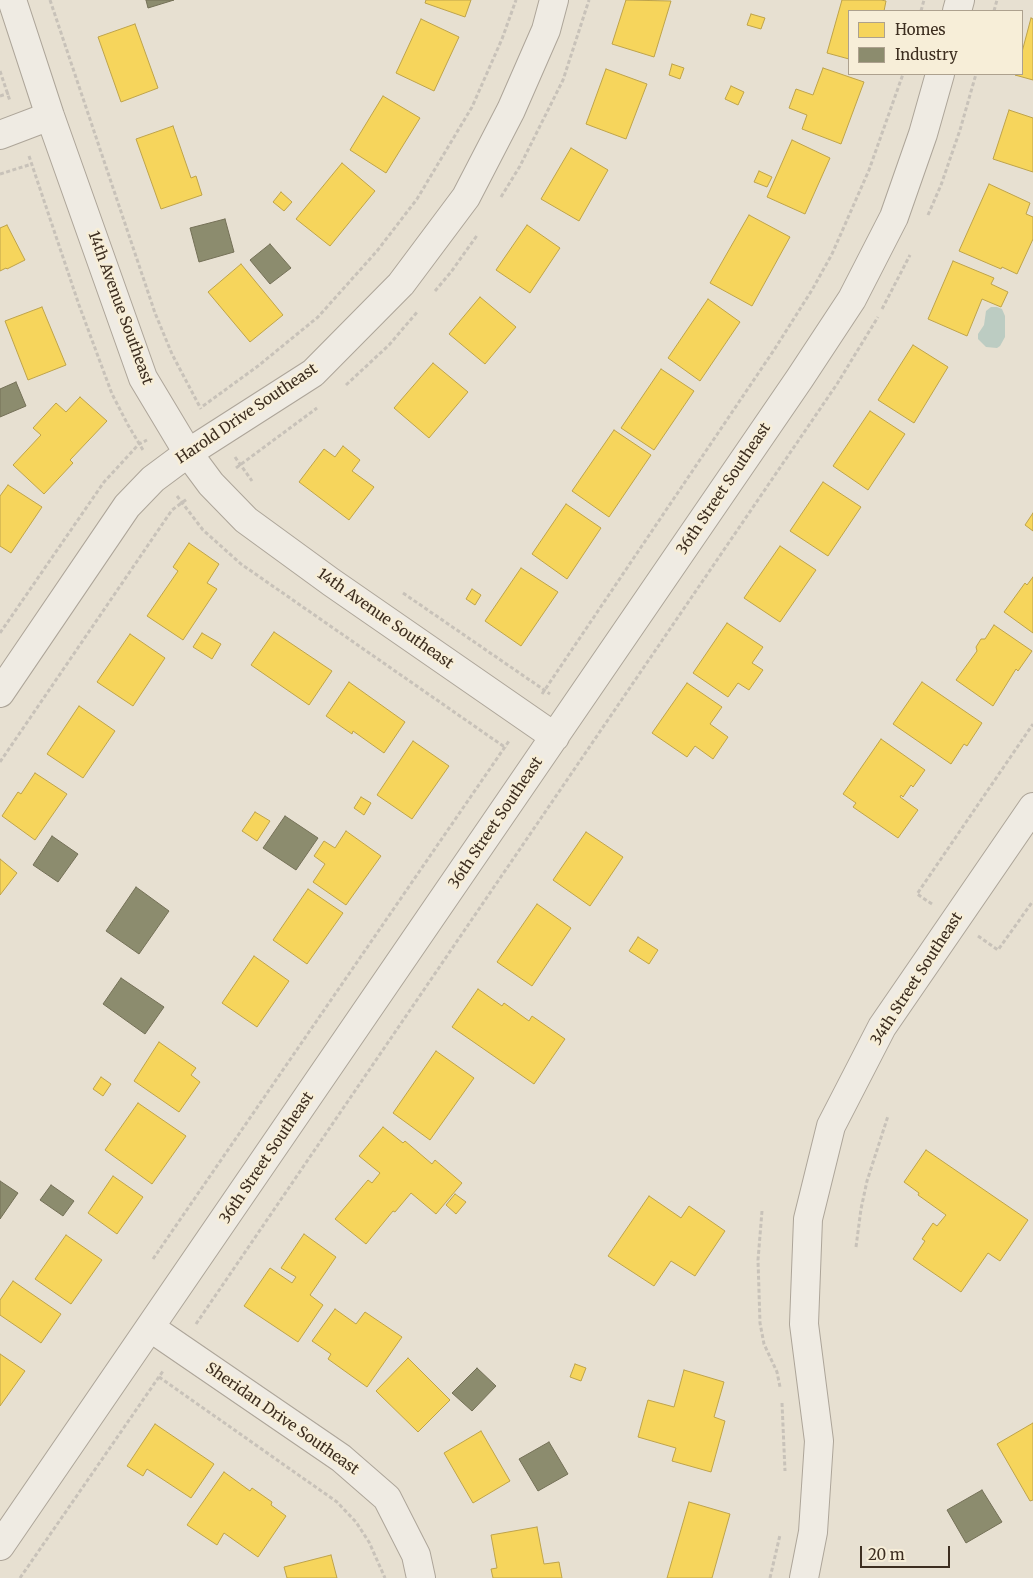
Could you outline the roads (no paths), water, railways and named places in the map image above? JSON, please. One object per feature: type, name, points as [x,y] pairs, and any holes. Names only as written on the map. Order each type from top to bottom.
[{"type":"street","name":"14th Avenue Southeast","points":[[12,0],[50,116],[143,378],[188,454],[211,484],[246,520],[331,582],[555,737]]},
{"type":"street","name":"Harold Drive Southeast","points":[[0,693],[127,506],[153,479],[188,454],[313,373],[401,284],[466,197],[511,110],[546,30],[554,0]]},
{"type":"street","name":"36th Street Southeast","points":[[0,1546],[555,737],[852,299],[894,217],[940,75]]},
{"type":"street","points":[[0,135],[50,116]]},
{"type":"street","name":"34th Street Southeast","points":[[804,1578],[813,1532],[819,1441],[804,1324],[808,1219],[831,1126],[882,1027],[1033,807]]},
{"type":"street","name":"Sheridan Drive Southeast","points":[[151,1328],[341,1458],[387,1498],[416,1555],[421,1578]]}]
